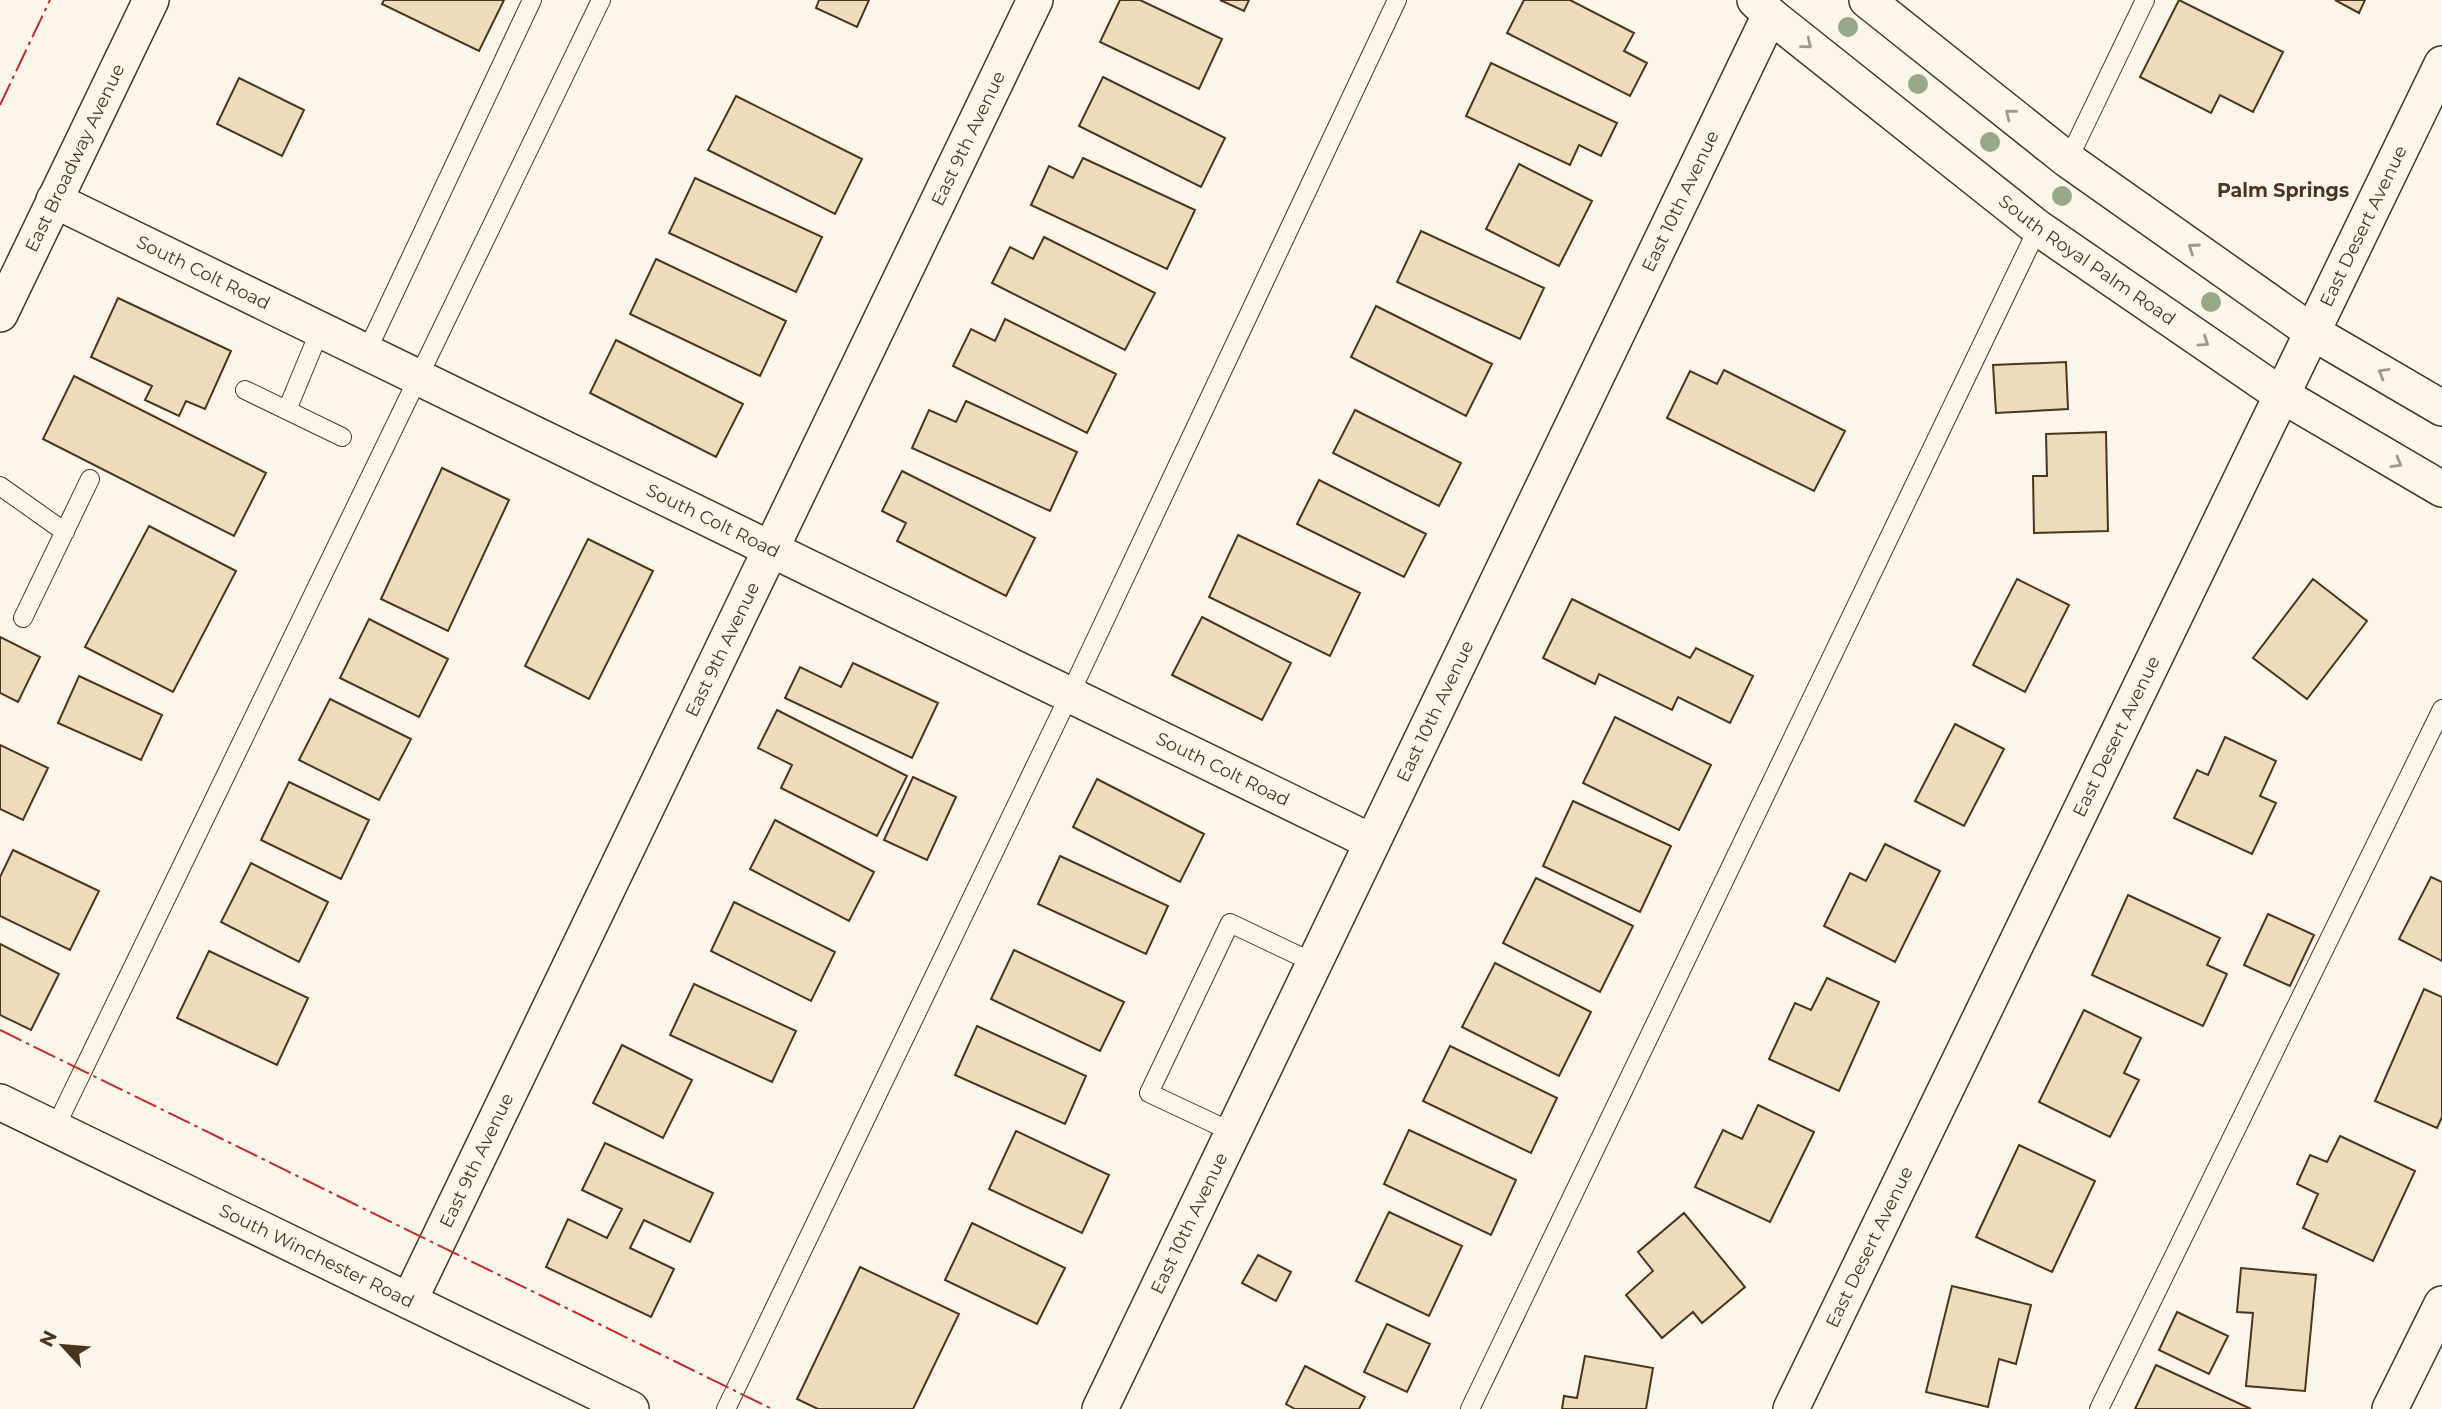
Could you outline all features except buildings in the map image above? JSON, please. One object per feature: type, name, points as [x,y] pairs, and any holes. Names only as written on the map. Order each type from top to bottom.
[{"type":"street","name":"East Broadway Avenue","points":[[0,314],[151,0]]},
{"type":"street","name":"East 9th Avenue","points":[[409,1301],[1035,0]]},
{"type":"street","points":[[1867,0],[2068,160],[2312,332],[2442,408]]},
{"type":"street","name":"South Royal Palm Road","points":[[1763,8],[2038,228],[2280,394],[2442,489]]},
{"type":"street","name":"East 10th Avenue","points":[[1100,1409],[1372,842],[1763,8]]},
{"type":"street","name":"East Desert Avenue","points":[[1798,1407],[2280,394],[2442,64]]},
{"type":"street","name":"South Colt Road","points":[[54,200],[1372,842]]},
{"type":"street","name":"South Winchester Road","points":[[0,1102],[631,1409]]},
{"type":"street","points":[[2390,1409],[2442,1304]]},
{"type":"lane","points":[[366,353],[532,0]]},
{"type":"lane","points":[[55,1128],[601,0]]},
{"type":"lane","points":[[726,1409],[1069,696],[1397,0]]},
{"type":"lane","points":[[2068,160],[2145,0]]},
{"type":"lane","points":[[1470,1409],[2038,228]]},
{"type":"lane","points":[[287,410],[320,330]]},
{"type":"lane","points":[[245,390],[342,437]]},
{"type":"lane","points":[[23,618],[90,479]]},
{"type":"lane","points":[[0,486],[65,531]]},
{"type":"lane","points":[[2099,1409],[2442,709]]},
{"type":"lane","points":[[1232,1132],[1149,1093],[1230,923],[1314,962]]},
{"type":"power","points":[[0,105],[50,0]]},
{"type":"power","points":[[0,1030],[772,1409]]},
{"type":"district","name":"Palm Springs","points":[[2283,190]]}]
